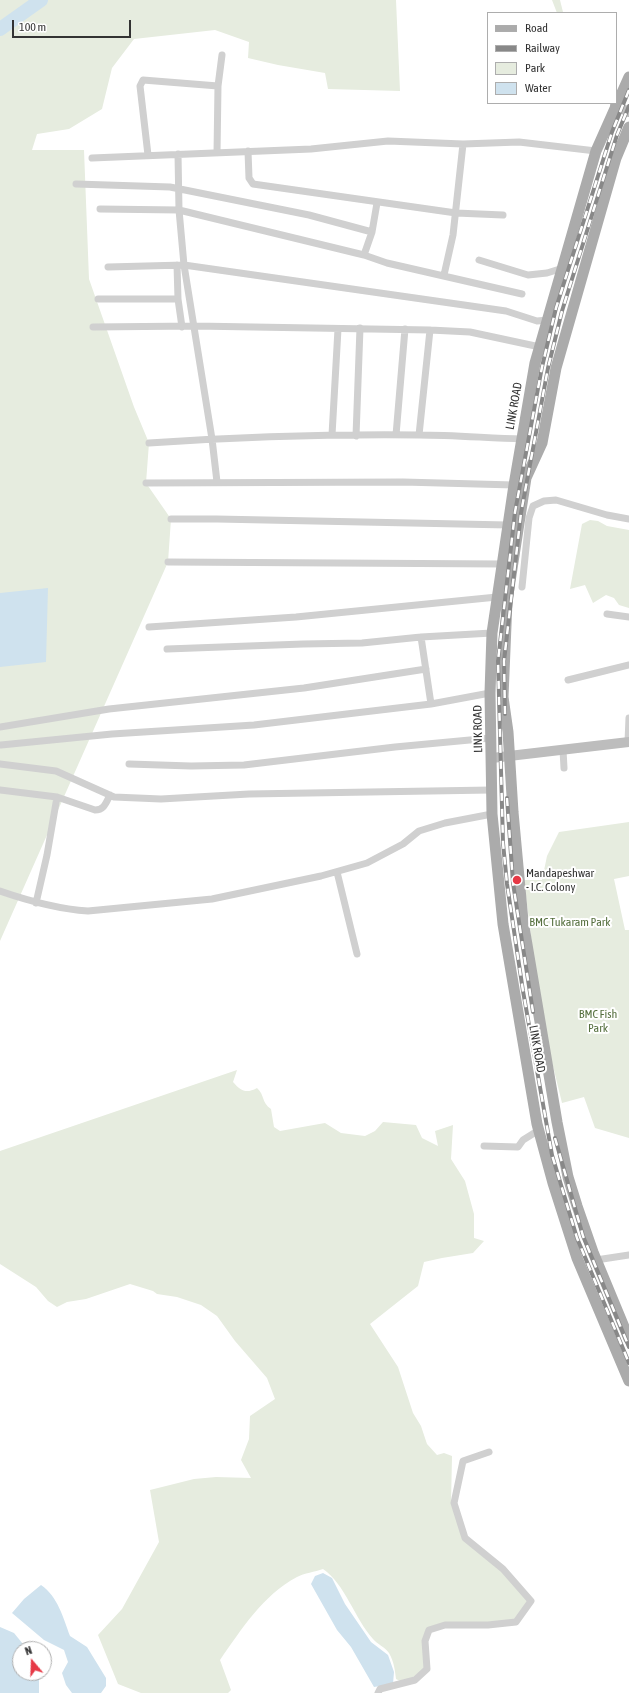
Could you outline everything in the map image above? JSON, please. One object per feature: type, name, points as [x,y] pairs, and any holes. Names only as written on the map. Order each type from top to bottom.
[{"type":"main road","name":"LINK ROAD","points":[[617,103],[629,77]]},
{"type":"main road","name":"LINK ROAD","points":[[616,105],[596,151],[540,347],[514,485],[497,597],[492,633],[490,694],[492,814],[503,924],[539,1130],[552,1183],[577,1258],[629,1381]]},
{"type":"main road","name":"LINK ROAD","points":[[629,127],[616,158],[558,360],[542,443],[526,478],[507,602],[504,637],[503,697],[508,732],[513,812],[523,921],[556,1122],[568,1177],[596,1260],[629,1339]]},
{"type":"street","points":[[217,153],[218,86],[222,55]]},
{"type":"street","points":[[148,155],[140,86],[143,80],[218,86]]},
{"type":"street","points":[[616,105],[629,112]]},
{"type":"street","points":[[92,158],[311,149],[388,141],[463,144],[519,142],[596,151]]},
{"type":"street","points":[[444,275],[448,263],[456,213],[463,144]]},
{"type":"street","points":[[248,151],[249,178],[253,184],[456,213],[503,215]]},
{"type":"street","points":[[178,154],[180,190],[179,210],[184,265],[195,326],[217,482]]},
{"type":"street","points":[[76,184],[170,187],[309,215],[372,232]]},
{"type":"street","points":[[364,255],[372,232],[377,202]]},
{"type":"street","points":[[100,209],[179,210],[364,255],[387,263],[522,294]]},
{"type":"street","points":[[479,260],[528,275],[547,273],[563,268]]},
{"type":"street","points":[[177,265],[178,299],[182,327]]},
{"type":"street","points":[[108,267],[184,265],[506,311],[536,321],[548,320]]},
{"type":"street","points":[[98,298],[178,299]]},
{"type":"street","points":[[93,327],[195,326],[430,330],[470,332],[540,347]]},
{"type":"street","points":[[356,436],[360,328]]},
{"type":"street","points":[[332,435],[338,329]]},
{"type":"street","points":[[396,435],[405,329]]},
{"type":"street","points":[[419,435],[430,330]]},
{"type":"street","points":[[149,443],[212,439],[332,435],[419,435],[522,439]]},
{"type":"street","points":[[146,482],[403,482],[514,485]]},
{"type":"street","points":[[522,587],[529,518],[533,506],[544,501],[556,500],[607,516],[629,519]]},
{"type":"street","points":[[171,520],[241,519],[508,525]]},
{"type":"street","points":[[168,562],[503,564]]},
{"type":"street","points":[[149,626],[296,617],[497,597]]},
{"type":"street","points":[[607,614],[629,617]]},
{"type":"street","points":[[167,650],[362,643],[421,636],[492,633]]},
{"type":"street","points":[[421,636],[431,704]]},
{"type":"street","points":[[568,680],[629,665]]},
{"type":"street","points":[[0,727],[109,709],[304,688],[426,668]]},
{"type":"street","points":[[2,745],[112,734],[254,725],[431,704],[490,694]]},
{"type":"street","points":[[492,758],[629,742],[629,718]]},
{"type":"street","points":[[129,764],[191,766],[244,765],[395,747],[491,738]]},
{"type":"street","points":[[561,750],[563,768]]},
{"type":"street","points":[[0,764],[56,771],[114,797],[161,799],[249,794],[491,790]]},
{"type":"street","points":[[0,790],[57,797],[95,810],[100,810],[104,807],[110,795]]},
{"type":"street","points":[[36,903],[47,855],[57,797]]},
{"type":"street","points":[[0,892],[36,903],[69,910],[88,911],[212,899],[337,872],[367,863],[403,844],[419,831],[445,823],[492,814]]},
{"type":"street","points":[[337,872],[357,954]]},
{"type":"street","points":[[484,1146],[518,1147],[523,1140],[539,1130]]},
{"type":"street","points":[[596,1260],[629,1255]]},
{"type":"street","points":[[378,1693],[380,1689],[415,1680],[427,1670],[425,1641],[429,1630],[445,1625],[488,1625],[516,1622],[531,1601],[503,1569],[465,1538],[454,1503],[463,1461],[489,1452]]},
{"type":"green space","points":[[0,0],[396,0],[400,91],[328,89],[325,73],[248,58],[249,42],[215,30],[134,39],[112,68],[102,109],[69,129],[37,134],[32,150],[84,150],[89,279],[134,407],[149,443],[146,483],[171,519],[168,562],[0,941]]},
{"type":"green space","points":[[552,0],[560,0],[563,12],[557,12]]},
{"type":"green space","points":[[590,520],[598,521],[607,526],[629,530],[629,608],[619,605],[614,598],[606,595],[593,603],[585,585],[570,589],[582,524]]},
{"type":"green space","points":[[629,822],[629,876],[614,879],[625,930],[629,930],[629,1138],[595,1128],[584,1097],[562,1103],[541,1017],[524,880],[542,880],[547,856],[559,832]]},
{"type":"green space","points":[[237,1070],[233,1082],[244,1091],[250,1091],[257,1088],[266,1104],[271,1109],[274,1127],[280,1131],[325,1123],[341,1133],[365,1136],[375,1131],[383,1122],[416,1125],[422,1138],[438,1146],[435,1131],[453,1125],[451,1159],[465,1181],[474,1214],[474,1238],[484,1241],[473,1253],[424,1262],[418,1286],[370,1324],[398,1367],[413,1413],[421,1426],[427,1444],[437,1455],[444,1453],[452,1456],[451,1504],[464,1540],[503,1571],[528,1601],[514,1620],[427,1628],[425,1668],[412,1678],[400,1681],[396,1679],[395,1669],[389,1653],[375,1641],[367,1631],[338,1583],[323,1569],[300,1576],[285,1585],[263,1603],[245,1625],[220,1660],[231,1690],[228,1693],[141,1693],[118,1684],[98,1635],[122,1609],[159,1542],[150,1490],[194,1479],[216,1477],[251,1478],[241,1460],[249,1439],[250,1416],[275,1399],[267,1378],[235,1341],[217,1316],[201,1305],[177,1297],[157,1294],[153,1291],[130,1284],[86,1299],[67,1302],[57,1307],[48,1301],[36,1287],[0,1264],[0,1151]]},
{"type":"water","points":[[48,588],[46,662],[0,667],[0,593]]},
{"type":"water","points":[[323,1573],[332,1578],[345,1604],[371,1642],[388,1655],[394,1672],[393,1684],[374,1687],[351,1647],[337,1630],[311,1584],[315,1576]]},
{"type":"water","points":[[41,1585],[52,1595],[56,1601],[70,1636],[87,1647],[106,1678],[106,1686],[101,1693],[72,1693],[66,1685],[62,1673],[68,1662],[64,1650],[52,1644],[52,1641],[44,1640],[12,1613],[24,1599]]},
{"type":"water","points":[[0,1627],[14,1633],[20,1641],[12,1641],[12,1681],[39,1681],[39,1693],[0,1693]]},
{"type":"waterway","points":[[0,29],[41,0]]},
{"type":"railway","points":[[629,90],[612,132],[556,308],[542,367],[515,512],[498,661],[503,843],[507,884],[523,991],[552,1155],[577,1238],[629,1363]]},
{"type":"railway","points":[[505,714],[504,661],[521,513],[548,368],[562,311],[617,135],[629,106]]},
{"type":"railway","points":[[507,798],[513,883],[533,1012]]},
{"type":"railway","points":[[555,1138],[583,1236],[629,1347]]},
{"type":"place","name":"Mandapeshwar - I.C. Colony","points":[[517,880]]},
{"type":"park label","name":"BMC Tukaram Park","points":[[570,922]]},
{"type":"park label","name":"BMC Fish Park","points":[[598,1021]]}]
